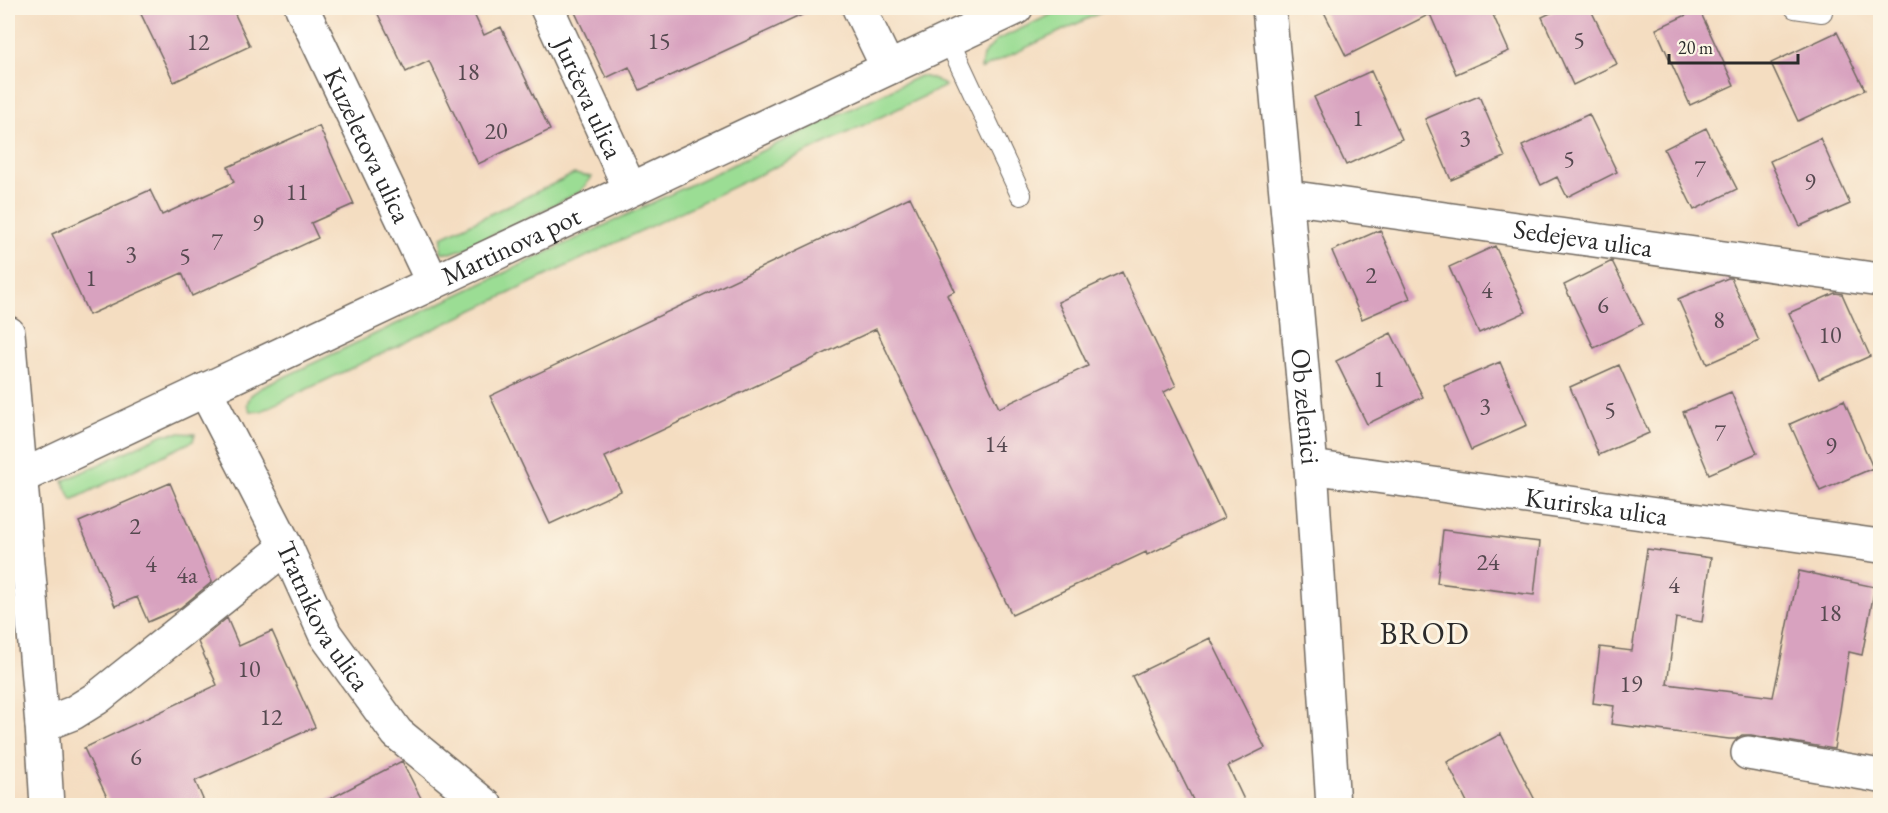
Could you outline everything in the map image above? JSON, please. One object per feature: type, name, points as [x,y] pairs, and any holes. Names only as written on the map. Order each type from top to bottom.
[{"type":"street","name":"Kuzeletova ulica","points":[[302,8],[433,283]]},
{"type":"street","name":"Jurčeva ulica","points":[[547,8],[630,189]]},
{"type":"street","points":[[860,8],[888,68]]},
{"type":"street","name":"Martinova pot","points":[[14,480],[1016,8]]},
{"type":"street","name":"Ob zelenici","points":[[1269,8],[1311,467],[1333,806]]},
{"type":"street","name":"Sedejeva ulica","points":[[1288,197],[1881,280]]},
{"type":"street","points":[[8,333],[14,480],[42,725],[47,806]]},
{"type":"street","name":"Tratnikova ulica","points":[[205,390],[286,547],[325,634],[397,733],[486,806]]},
{"type":"street","name":"Kurirska ulica","points":[[1311,467],[1881,546]]},
{"type":"street","points":[[42,725],[73,712],[97,698],[286,547]]},
{"type":"street","points":[[1748,753],[1881,776]]},
{"type":"lane","points":[[1795,8],[1822,12]]},
{"type":"lane","points":[[948,39],[1021,195]]},
{"type":"green space","points":[[1065,8],[1110,8],[981,69],[983,55],[997,40]]},
{"type":"green space","points":[[920,76],[935,79],[946,86],[261,411],[250,411],[247,404],[251,395],[261,388]]},
{"type":"green space","points":[[574,174],[592,177],[580,192],[468,247],[451,253],[441,252],[442,237]]},
{"type":"green space","points":[[164,434],[195,434],[193,441],[72,500],[63,481]]},
{"type":"building","points":[[138,8],[232,8],[250,46],[174,82]]},
{"type":"building","points":[[375,8],[471,8],[484,35],[501,27],[550,130],[478,164],[429,61],[406,72]]},
{"type":"building","points":[[573,8],[817,8],[640,90],[629,67],[606,78]]},
{"type":"building","points":[[1322,8],[1490,8],[1509,51],[1456,74],[1430,14],[1346,56]]},
{"type":"building","points":[[1561,8],[1590,8],[1617,64],[1573,85],[1542,17]]},
{"type":"building","points":[[1699,9],[1734,85],[1690,105],[1656,29]]},
{"type":"building","points":[[1837,32],[1865,90],[1798,121],[1771,63]]},
{"type":"building","points":[[1371,71],[1402,139],[1346,165],[1314,97]]},
{"type":"building","points":[[1479,96],[1505,157],[1451,180],[1425,119]]},
{"type":"building","points":[[1589,114],[1617,172],[1567,197],[1557,177],[1541,185],[1522,146]]},
{"type":"building","points":[[319,126],[354,204],[311,223],[318,238],[192,296],[182,273],[89,315],[52,234],[150,190],[162,215],[234,182],[228,167]]},
{"type":"building","points":[[1706,128],[1737,189],[1694,210],[1664,149]]},
{"type":"building","points":[[1820,138],[1850,204],[1800,226],[1770,161]]},
{"type":"building","points":[[910,197],[955,291],[947,295],[999,408],[1088,366],[1058,302],[1122,272],[1176,386],[1164,392],[1224,518],[1012,615],[876,329],[605,457],[621,491],[550,524],[490,396]]},
{"type":"building","points":[[1380,230],[1410,298],[1362,319],[1332,251]]},
{"type":"building","points":[[1495,246],[1526,312],[1479,333],[1449,267]]},
{"type":"building","points":[[1612,261],[1643,324],[1594,348],[1564,285]]},
{"type":"building","points":[[1731,278],[1759,341],[1707,364],[1678,299]]},
{"type":"building","points":[[1835,293],[1842,294],[1870,356],[1819,379],[1789,313]]},
{"type":"building","points":[[1391,333],[1423,397],[1367,424],[1336,361]]},
{"type":"building","points":[[1500,362],[1527,425],[1471,450],[1444,386]]},
{"type":"building","points":[[1619,365],[1649,433],[1599,455],[1570,387]]},
{"type":"building","points":[[1731,392],[1757,453],[1709,474],[1683,412]]},
{"type":"building","points":[[1844,400],[1873,468],[1820,491],[1790,424]]},
{"type":"building","points":[[170,483],[212,582],[180,608],[148,622],[137,597],[115,606],[79,522]]},
{"type":"building","points":[[1443,530],[1540,542],[1534,595],[1437,583]]},
{"type":"building","points":[[1647,549],[1711,558],[1702,622],[1676,618],[1667,684],[1773,697],[1799,571],[1875,587],[1862,655],[1849,652],[1834,749],[1751,735],[1729,739],[1611,724],[1614,706],[1593,703],[1600,647],[1632,651]]},
{"type":"building","points":[[227,618],[239,646],[272,631],[315,727],[195,781],[206,806],[111,806],[84,748],[217,685],[198,642]]},
{"type":"building","points":[[1210,638],[1265,748],[1228,766],[1247,806],[1196,806],[1132,676]]},
{"type":"building","points":[[1501,734],[1538,806],[1469,806],[1447,762]]},
{"type":"building","points":[[402,761],[425,806],[316,806]]},
{"type":"district","name":"BROD","points":[[1425,634]]}]
